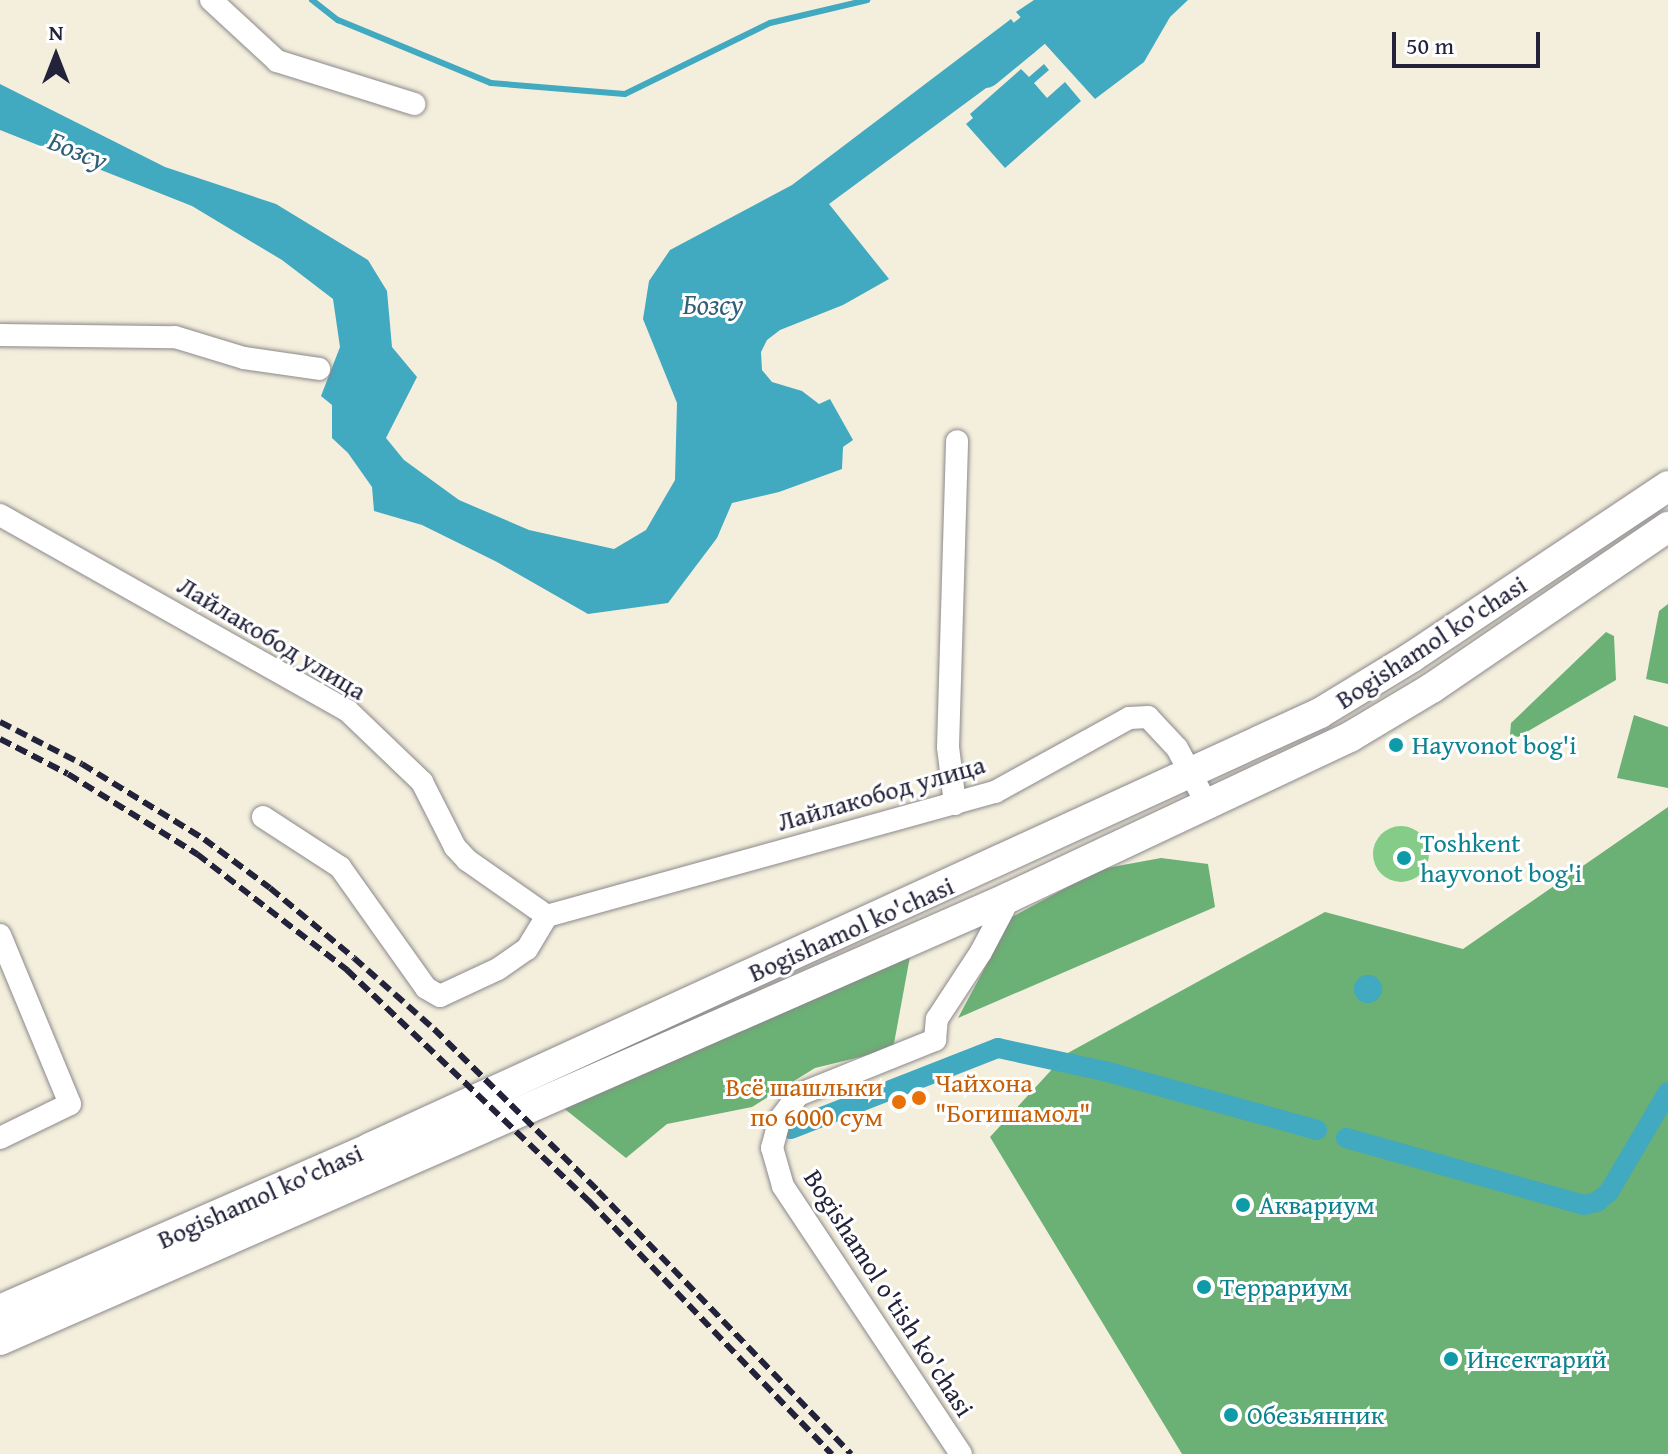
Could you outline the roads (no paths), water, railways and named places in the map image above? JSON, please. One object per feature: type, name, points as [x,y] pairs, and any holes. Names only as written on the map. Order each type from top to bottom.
[{"type":"main road","name":"Bogishamol ko'chasi","points":[[0,1310],[370,1148],[1193,774],[1320,713],[1369,685],[1668,486]]},
{"type":"main road","name":"Bogishamol ko'chasi","points":[[0,1340],[1010,897],[1208,806],[1392,713],[1668,527]]},
{"type":"street","points":[[211,0],[277,61],[414,104]]},
{"type":"street","points":[[0,335],[175,337],[244,358],[319,369]]},
{"type":"street","points":[[955,804],[948,747],[957,441]]},
{"type":"street","name":"Лайлакобод улица","points":[[0,515],[348,711],[422,782],[455,847],[467,860],[547,916],[995,792],[1129,718],[1148,717],[1177,748],[1193,774]]},
{"type":"street","points":[[1193,774],[1208,806]]},
{"type":"street","points":[[263,817],[348,874],[431,994],[440,996],[498,969],[527,949],[547,916]]},
{"type":"street","name":"Bogishamol o'tish ko'chasi","points":[[961,1454],[783,1186],[772,1148],[780,1119],[798,1095],[935,1040],[937,1019],[981,952],[1010,897]]},
{"type":"street","points":[[0,935],[8,970],[70,1104],[0,1138]]},
{"type":"water","points":[[1034,0],[1188,0],[1170,17],[1144,62],[1095,99],[1016,12]]},
{"type":"water","name":"Бозсу","points":[[1011,19],[1035,52],[829,204],[889,279],[843,305],[780,330],[767,340],[761,352],[762,370],[772,382],[802,391],[819,404],[830,399],[853,440],[843,447],[842,469],[779,492],[732,503],[717,538],[668,603],[588,614],[497,562],[422,525],[374,511],[372,487],[348,453],[332,438],[332,405],[321,396],[340,347],[333,299],[282,260],[192,206],[0,130],[0,84],[165,167],[276,204],[368,260],[387,291],[392,347],[417,377],[386,438],[404,460],[459,500],[529,530],[614,549],[646,530],[675,480],[677,403],[643,319],[649,281],[670,250],[792,185]]},
{"type":"water","points":[[1044,64],[1049,70],[1034,83],[1047,98],[1065,82],[1081,101],[1005,168],[966,124],[973,118],[970,114],[1021,69],[1029,77]]},
{"type":"water","points":[[1368,975],[1378,979],[1382,989],[1378,999],[1368,1003],[1358,999],[1354,989],[1358,979]]},
{"type":"waterway","points":[[312,0],[338,20],[491,83],[625,94],[770,23],[867,0]]},
{"type":"waterway","name":"Бозсу","points":[[985,70],[1060,8],[1088,0]]},
{"type":"waterway","points":[[791,1129],[998,1048],[1108,1072],[1317,1130]]},
{"type":"waterway","points":[[1346,1138],[1584,1205],[1597,1202],[1609,1192],[1668,1092]]},
{"type":"railway","points":[[0,722],[82,764],[204,839],[270,888],[354,958],[434,1029],[598,1191],[851,1454]]},
{"type":"railway","points":[[0,739],[68,774],[197,854],[347,970],[589,1201],[832,1454]]},
{"type":"place","name":"Hayvonot bog'i","points":[[1396,745]]},
{"type":"place","name":"Toshkent hayvonot bog'i","points":[[1404,858]]},
{"type":"place","name":"Чайхона \"Богишамол\"","points":[[919,1098]]},
{"type":"place","name":"Всё шашлыки по 6000 сум","points":[[899,1102]]},
{"type":"place","name":"Аквариум","points":[[1243,1205]]},
{"type":"place","name":"Террариум","points":[[1204,1287]]},
{"type":"place","name":"Инсектарий","points":[[1451,1359]]},
{"type":"place","name":"Обезьянник","points":[[1231,1415]]}]
